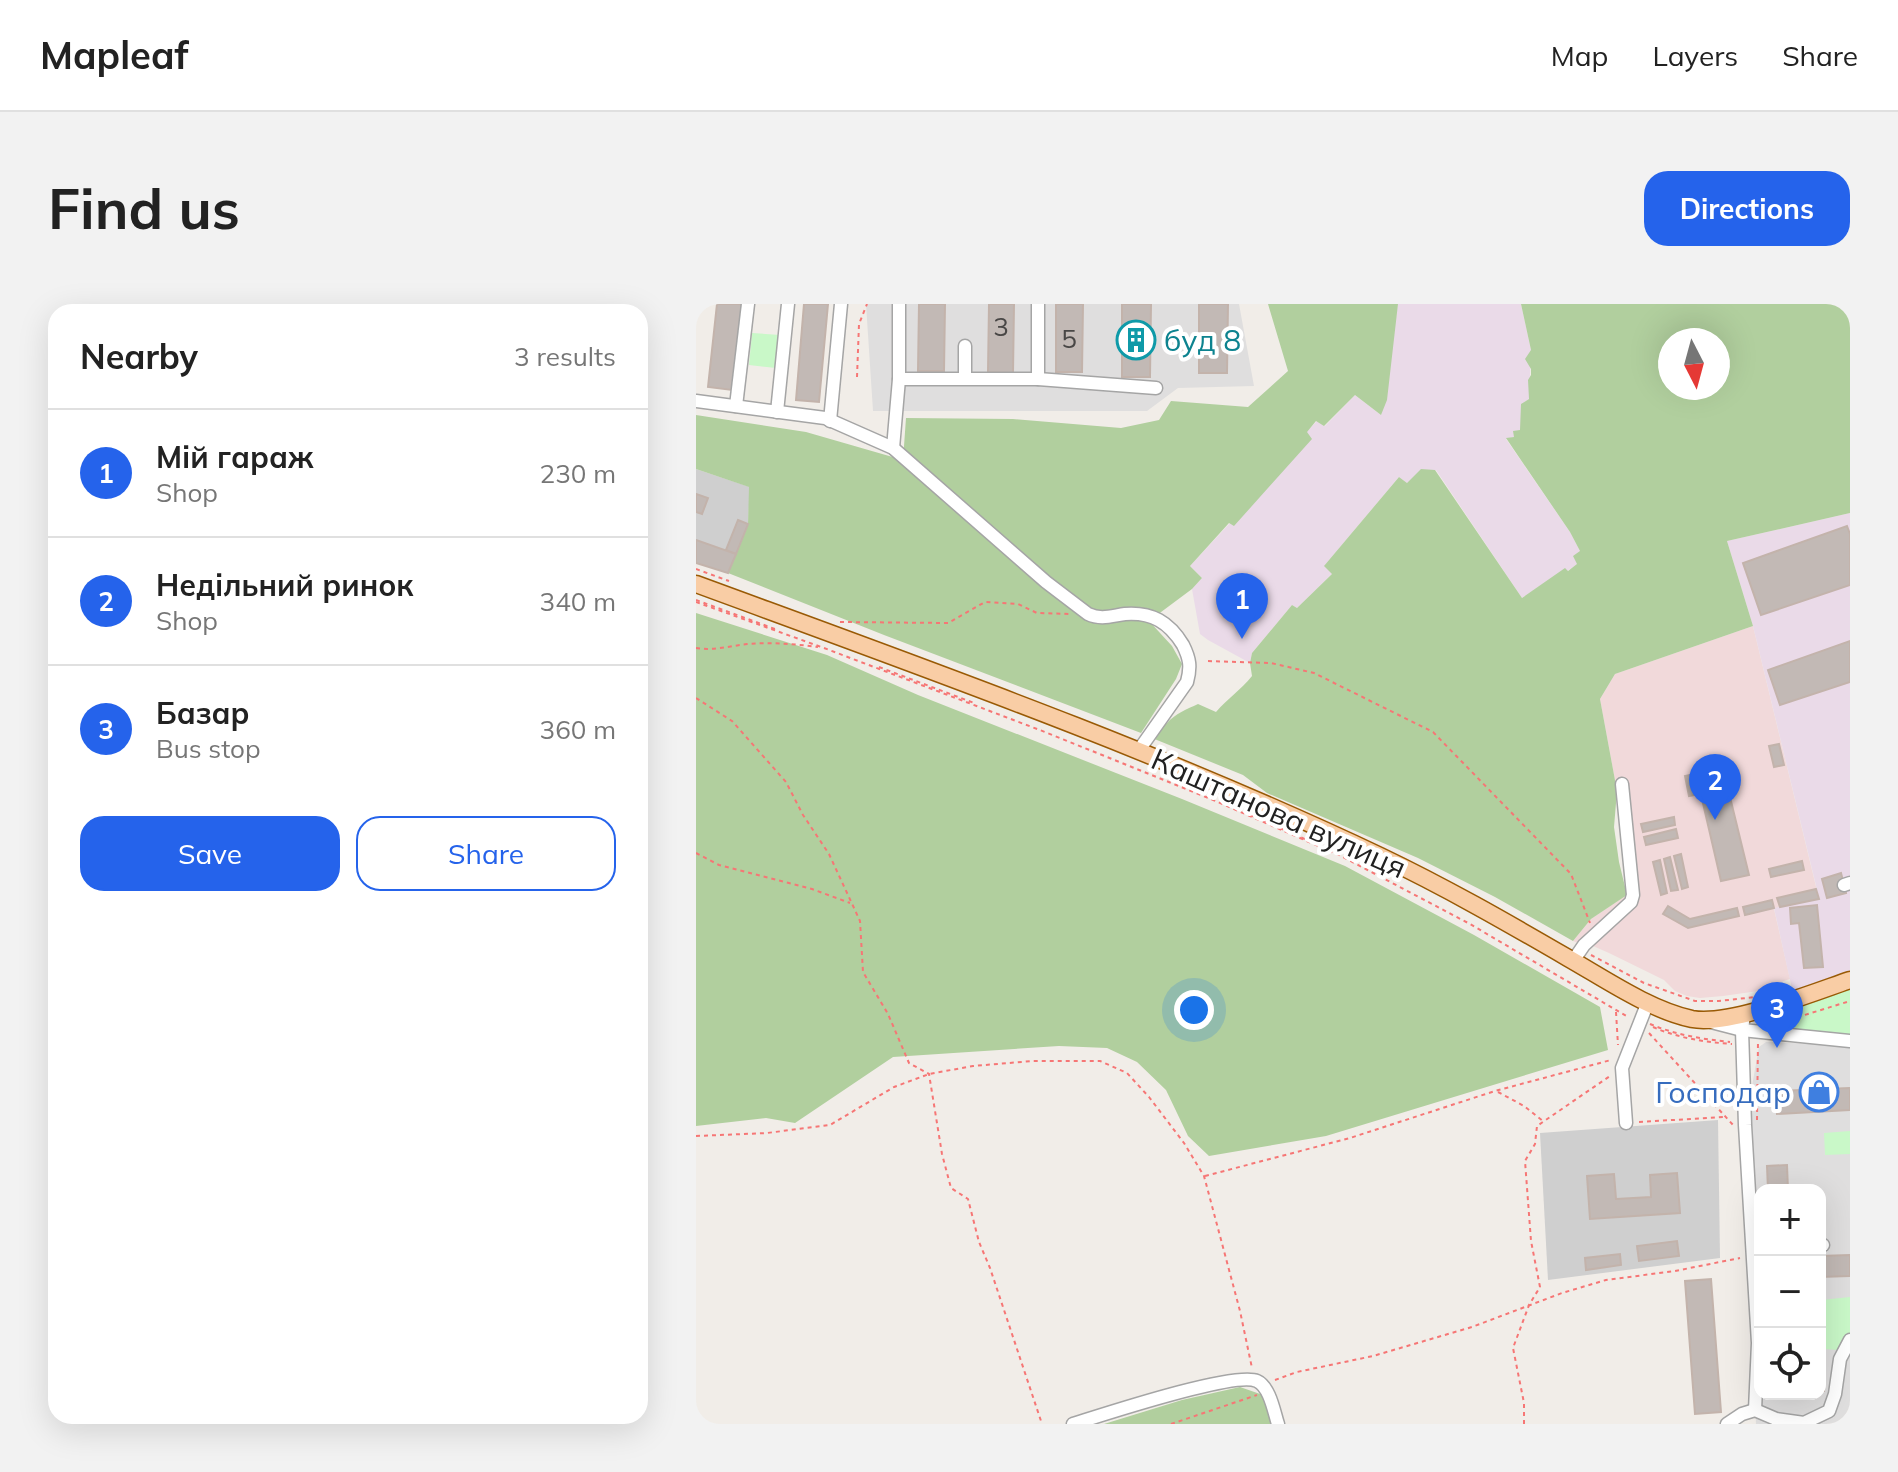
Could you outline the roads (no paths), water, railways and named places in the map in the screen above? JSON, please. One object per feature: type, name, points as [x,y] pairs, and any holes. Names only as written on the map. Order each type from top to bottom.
[{"type":"main road","name":"Каштанова вулиця","points":[[696,584],[1139,750],[1379,856],[1463,897],[1577,955],[1648,1002],[1680,1016],[1743,1033],[1850,980]]},
{"type":"street","points":[[736,406],[748,304]]},
{"type":"street","points":[[777,412],[788,304]]},
{"type":"street","points":[[830,421],[841,304]]},
{"type":"street","points":[[893,448],[899,379],[899,304]]},
{"type":"street","points":[[1038,304],[1038,379]]},
{"type":"street","points":[[965,346],[965,378]]},
{"type":"street","points":[[899,379],[1038,379],[1156,388]]},
{"type":"street","points":[[696,401],[825,418],[893,448],[1046,582],[1088,614],[1104,618],[1150,614],[1162,621],[1179,638],[1190,658],[1190,671],[1187,682],[1139,750]]},
{"type":"street","points":[[1577,955],[1631,902],[1633,895],[1622,784]]},
{"type":"street","points":[[1626,1123],[1620,1063],[1648,1002]]},
{"type":"street","points":[[1754,1240],[1745,1138],[1743,1033],[1850,1041]]},
{"type":"street","points":[[1755,1256],[1758,1343],[1755,1410]]},
{"type":"street","points":[[1727,1424],[1755,1410],[1776,1419],[1804,1423],[1829,1411],[1840,1359],[1850,1340]]},
{"type":"street","points":[[1073,1424],[1152,1399],[1234,1380],[1261,1385],[1278,1424]]},
{"type":"place","name":"буд 8","points":[[1136,340]]},
{"type":"place","name":"Мій гараж","points":[[1242,639]]},
{"type":"place","name":"Недільний ринок","points":[[1715,820]]},
{"type":"place","name":"Базар","points":[[1777,1048]]},
{"type":"place","name":"Господар","points":[[1819,1092]]}]
